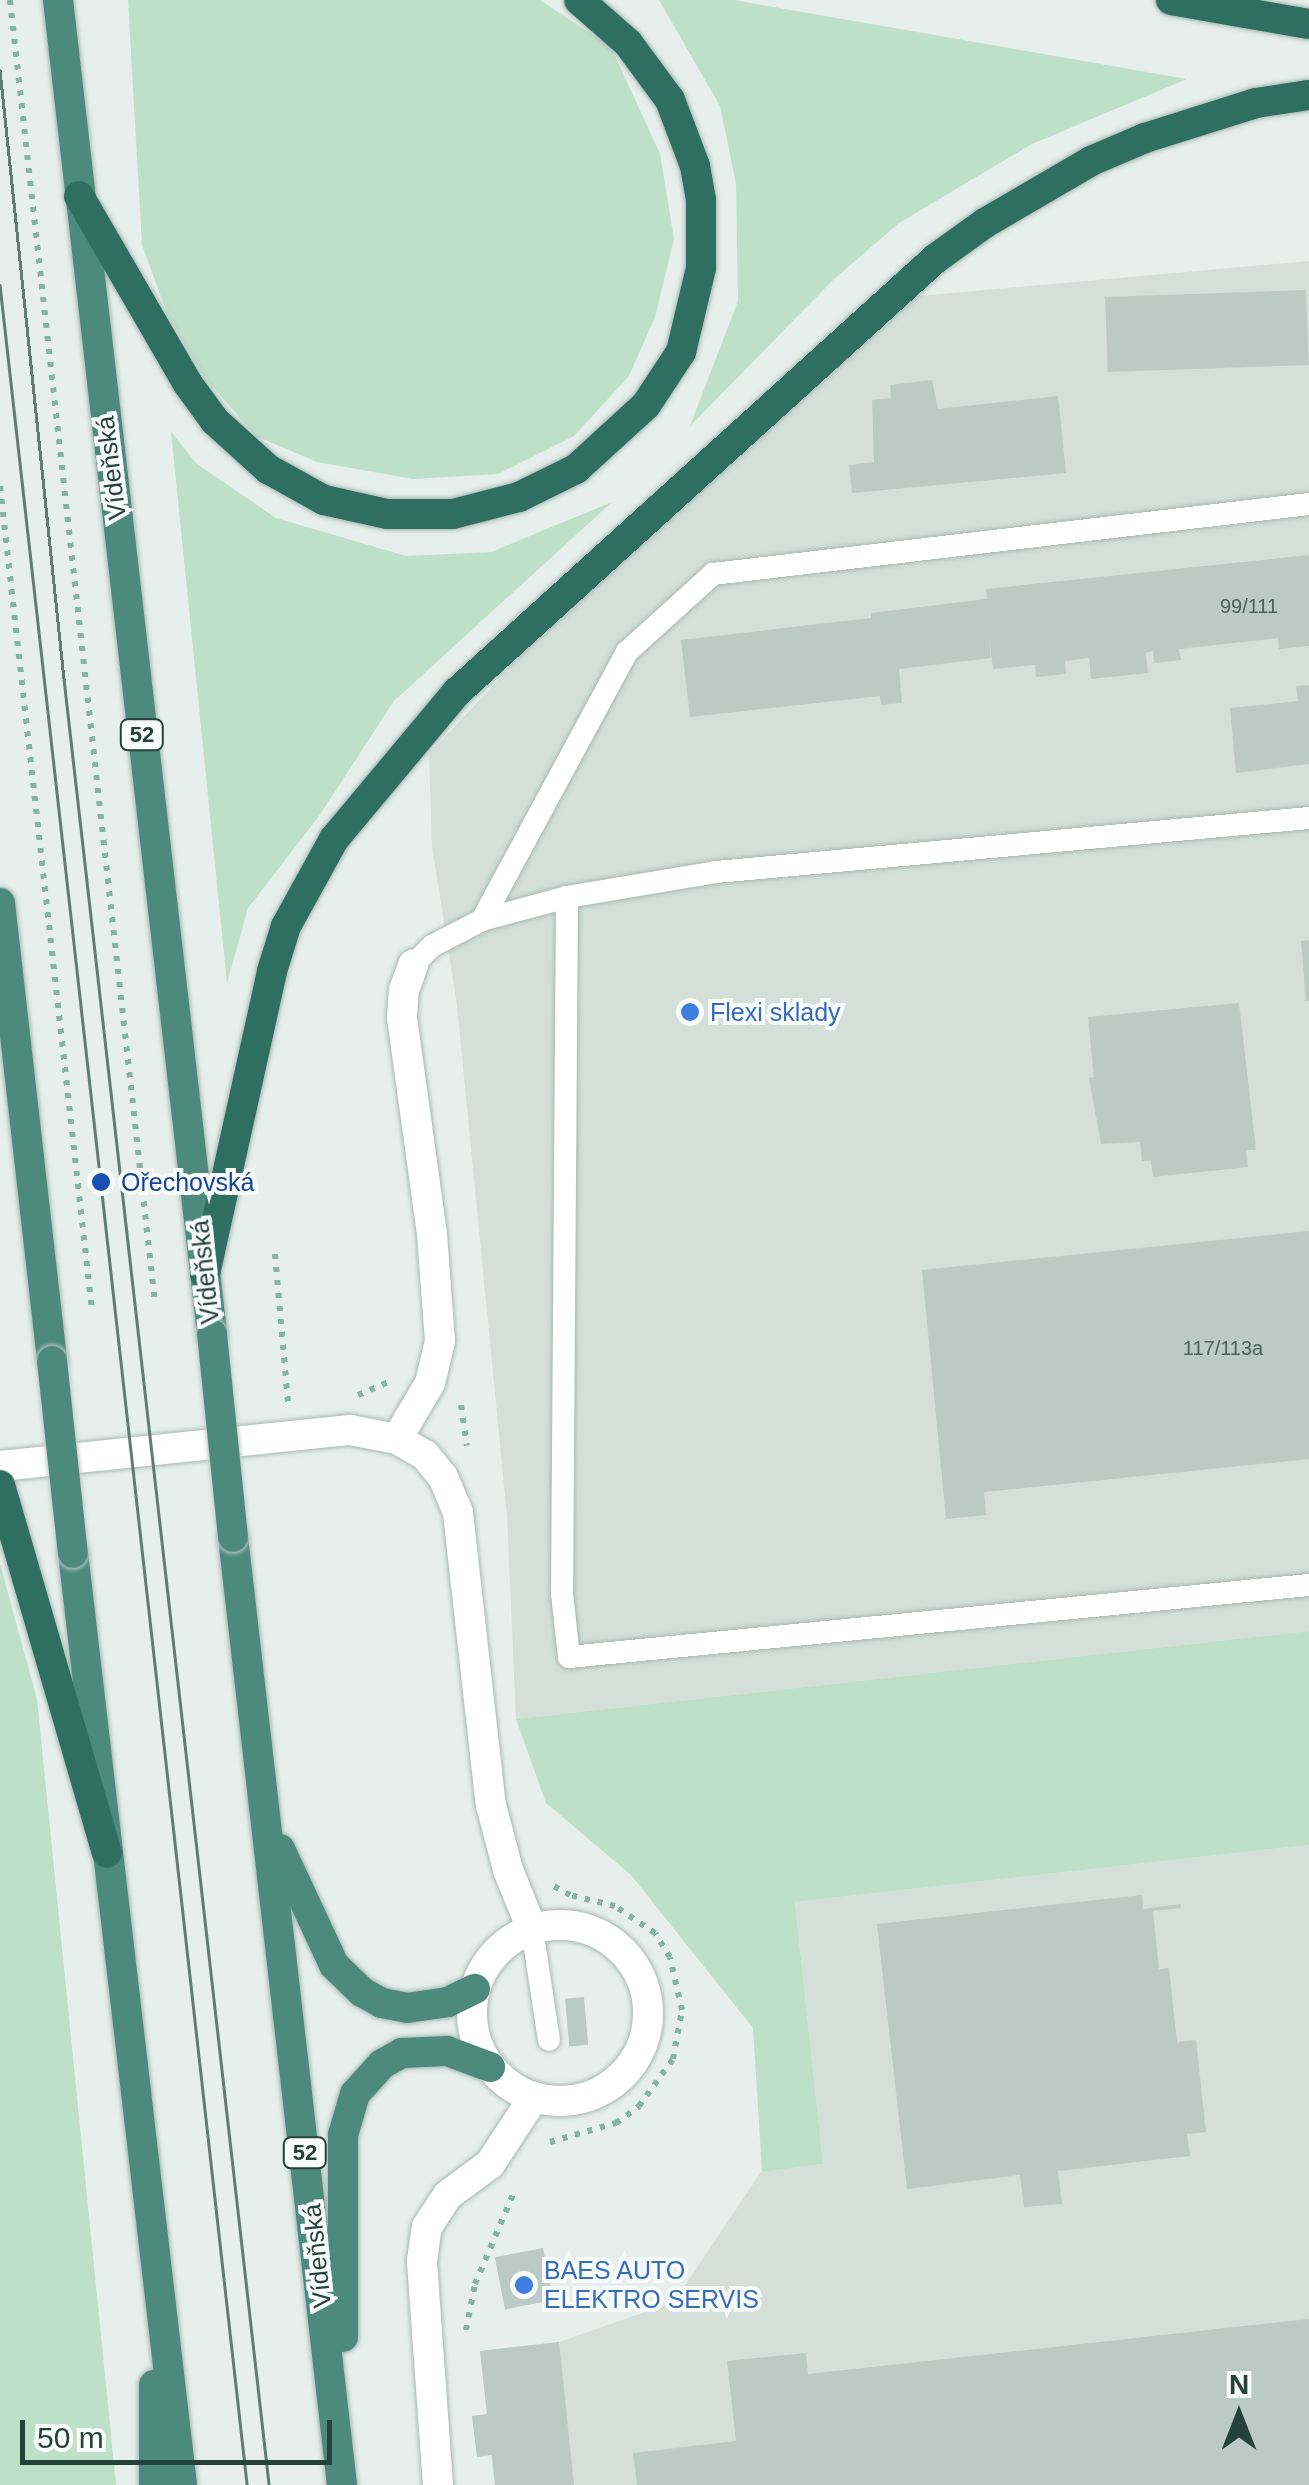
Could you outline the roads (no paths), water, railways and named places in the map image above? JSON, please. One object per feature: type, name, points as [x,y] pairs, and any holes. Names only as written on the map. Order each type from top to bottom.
[{"type":"highway","name":"Vídeňská","points":[[58,0],[342,2485]]},
{"type":"highway","points":[[79,196],[188,384],[215,421],[268,469],[324,500],[387,514],[453,514],[519,497],[576,469],[646,406],[680,352],[702,268],[701,200],[695,166],[670,100],[628,43],[579,0]]},
{"type":"highway","points":[[1171,0],[1309,24]]},
{"type":"highway","points":[[205,1274],[264,1004],[286,926],[334,839],[457,692],[935,259],[985,223],[1050,183],[1145,138],[1256,102],[1309,95]]},
{"type":"highway","points":[[0,903],[106,1853],[182,2485]]},
{"type":"highway","points":[[0,1485],[106,1853]]},
{"type":"highway","points":[[268,1821],[334,1965],[362,1992],[382,2004],[407,2008],[448,2002],[475,1989]]},
{"type":"highway","points":[[342,2485],[346,2112],[366,2077],[402,2053],[446,2050],[490,2066]]},
{"type":"highway","points":[[153,2226],[154,2485]]},
{"type":"street","points":[[398,1439],[430,1383],[440,1341],[432,1234],[402,1017],[404,990],[413,965]]},
{"type":"street","points":[[0,1466],[350,1430],[398,1439],[425,1454],[443,1478],[458,1513],[491,1805],[508,1870],[532,1929]]},
{"type":"street","points":[[575,1925],[614,1942],[642,1978],[649,2012],[640,2051],[618,2080],[572,2100],[534,2097],[504,2081],[490,2066],[473,2030],[475,1989],[493,1955],[532,1929],[575,1925]]},
{"type":"street","points":[[438,2485],[422,2261],[427,2226],[448,2195],[490,2164],[534,2097]]},
{"type":"lane","points":[[482,920],[628,652],[713,574],[1309,504]]},
{"type":"lane","points":[[413,965],[432,946],[482,920],[566,897],[716,872],[1309,818]]},
{"type":"lane","points":[[566,897],[562,1593],[569,1657],[1309,1585]]},
{"type":"lane","points":[[532,1929],[549,2040]]},
{"type":"tram line","points":[[0,70],[64,679],[269,2485]]},
{"type":"tram line","points":[[0,285],[247,2485]]},
{"type":"place","name":"Flexi sklady","points":[[690,1012]]},
{"type":"place","name":"Ořechovská","points":[[101,1182]]},
{"type":"place","name":"BAES AUTO ELEKTRO SERVIS","points":[[524,2285]]}]
